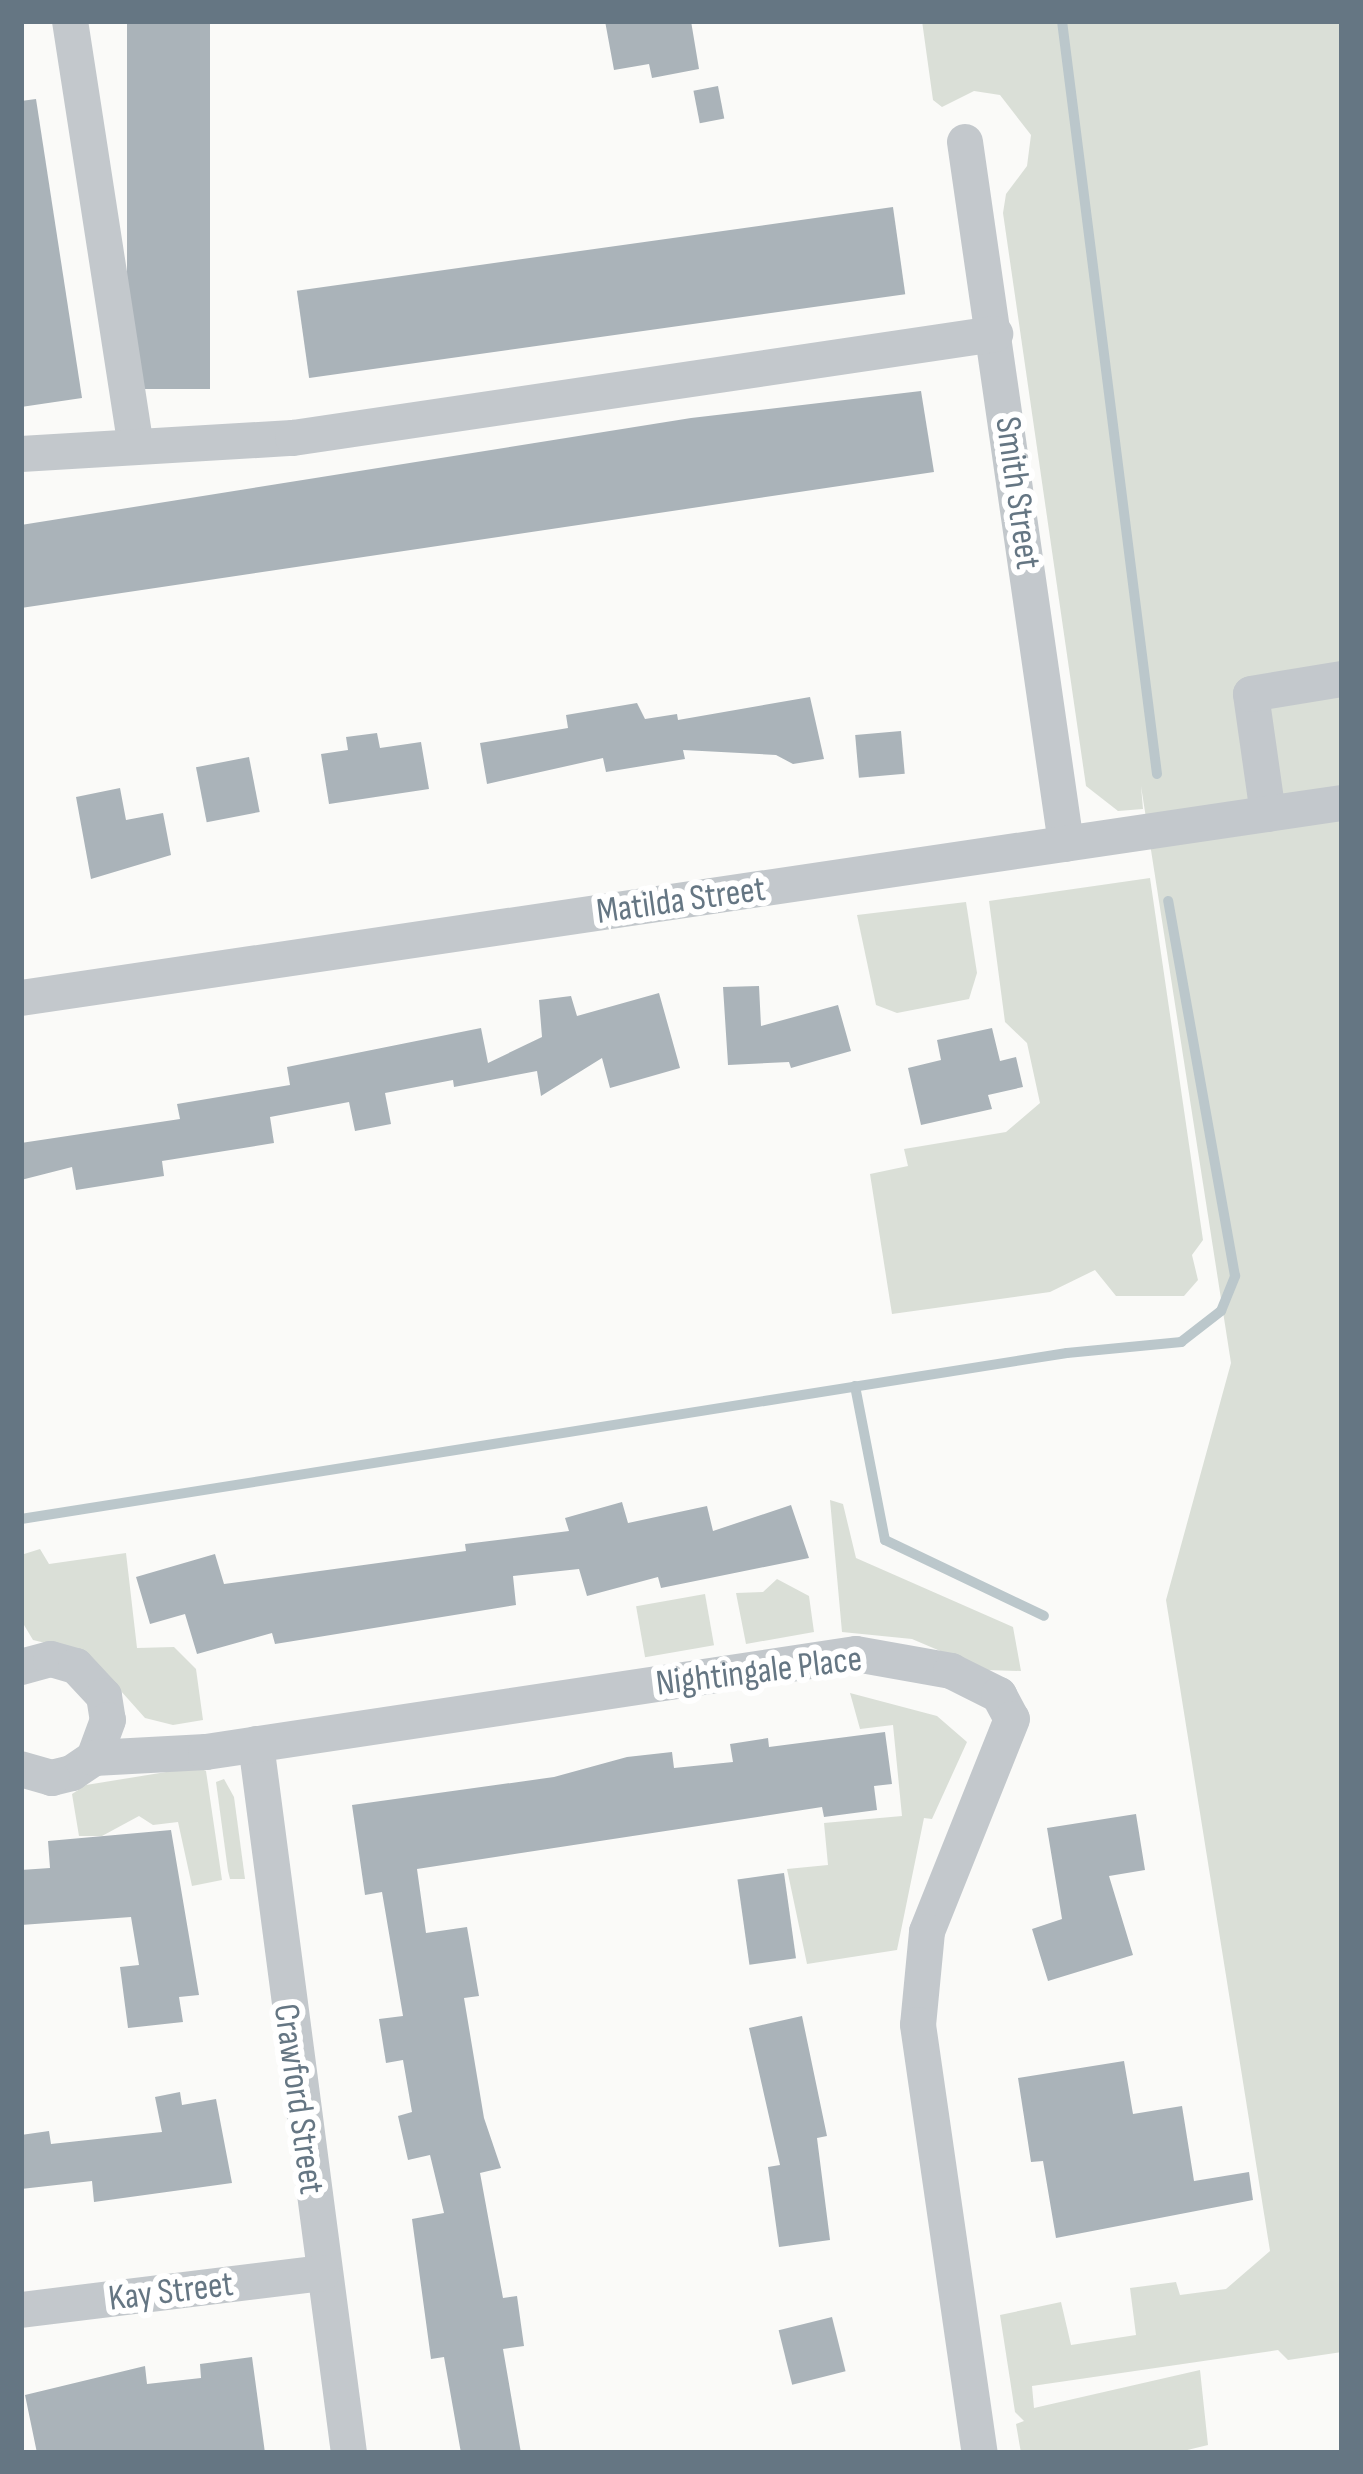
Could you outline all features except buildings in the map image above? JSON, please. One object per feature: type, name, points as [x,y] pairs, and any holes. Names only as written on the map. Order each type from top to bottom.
[{"type":"street","points":[[70,21],[136,447]]},
{"type":"street","name":"Smith Street","points":[[965,142],[1066,844]]},
{"type":"street","points":[[21,454],[293,438],[995,334]]},
{"type":"street","points":[[1268,814],[1252,694],[1342,679]]},
{"type":"street","name":"Matilda Street","points":[[21,998],[1342,803]]},
{"type":"street","name":"Nightingale Place","points":[[21,1769],[53,1778],[94,1758],[256,1744],[856,1654],[951,1671],[999,1695],[1012,1719],[927,1932],[918,2025],[980,2453]]},
{"type":"street","points":[[21,1667],[51,1659],[93,1678],[108,1720],[94,1758]]},
{"type":"street","name":"Crawford Street","points":[[256,1744],[349,2453]]},
{"type":"street","name":"Kay Street","points":[[21,2310],[322,2273]]},
{"type":"shaded area","points":[[922,21],[1342,21],[1342,2352],[1288,2360],[1278,2350],[1032,2386],[1034,2408],[1200,2370],[1208,2445],[1175,2453],[1021,2453],[1016,2424],[1024,2421],[1015,2412],[1000,2315],[1061,2302],[1071,2345],[1136,2335],[1130,2288],[1176,2282],[1180,2295],[1226,2289],[1270,2251],[1166,1600],[1231,1363],[1141,786],[1143,809],[1118,811],[1086,786],[1003,213],[1006,194],[1027,166],[1031,135],[1000,95],[974,91],[942,107],[933,100]]},
{"type":"shaded area","points":[[1150,878],[1203,1240],[1192,1255],[1198,1280],[1184,1296],[1116,1296],[1095,1270],[1050,1292],[892,1314],[870,1174],[908,1166],[904,1149],[1006,1132],[1040,1103],[1027,1043],[1005,1022],[989,901]]},
{"type":"shaded area","points":[[966,902],[977,973],[969,999],[897,1013],[876,1005],[857,915]]},
{"type":"shaded area","points":[[830,1500],[843,1504],[856,1558],[1013,1627],[1021,1671],[985,1670],[912,1639],[842,1632]]},
{"type":"shaded area","points":[[40,1549],[49,1564],[126,1553],[137,1648],[174,1647],[196,1669],[203,1720],[173,1725],[145,1718],[87,1653],[33,1640],[21,1620],[21,1555]]},
{"type":"shaded area","points":[[777,1579],[809,1596],[814,1632],[746,1644],[736,1593],[763,1592]]},
{"type":"shaded area","points":[[705,1594],[714,1645],[645,1657],[636,1606]]},
{"type":"shaded area","points":[[850,1693],[937,1716],[967,1742],[932,1819],[924,1818],[897,1950],[807,1964],[787,1869],[828,1865],[824,1823],[902,1816],[893,1725],[860,1729]]},
{"type":"shaded area","points":[[197,1767],[206,1771],[222,1880],[192,1886],[178,1822],[153,1825],[139,1816],[102,1836],[79,1836],[72,1794],[86,1785]]},
{"type":"shaded area","points":[[224,1779],[234,1797],[245,1879],[230,1879],[228,1871],[216,1782]]},
{"type":"waterway","points":[[1062,21],[1157,774]]},
{"type":"waterway","points":[[21,1519],[1067,1353],[1181,1342],[1221,1311],[1235,1276],[1168,901]]},
{"type":"waterway","points":[[855,1386],[885,1540],[1044,1616]]}]
